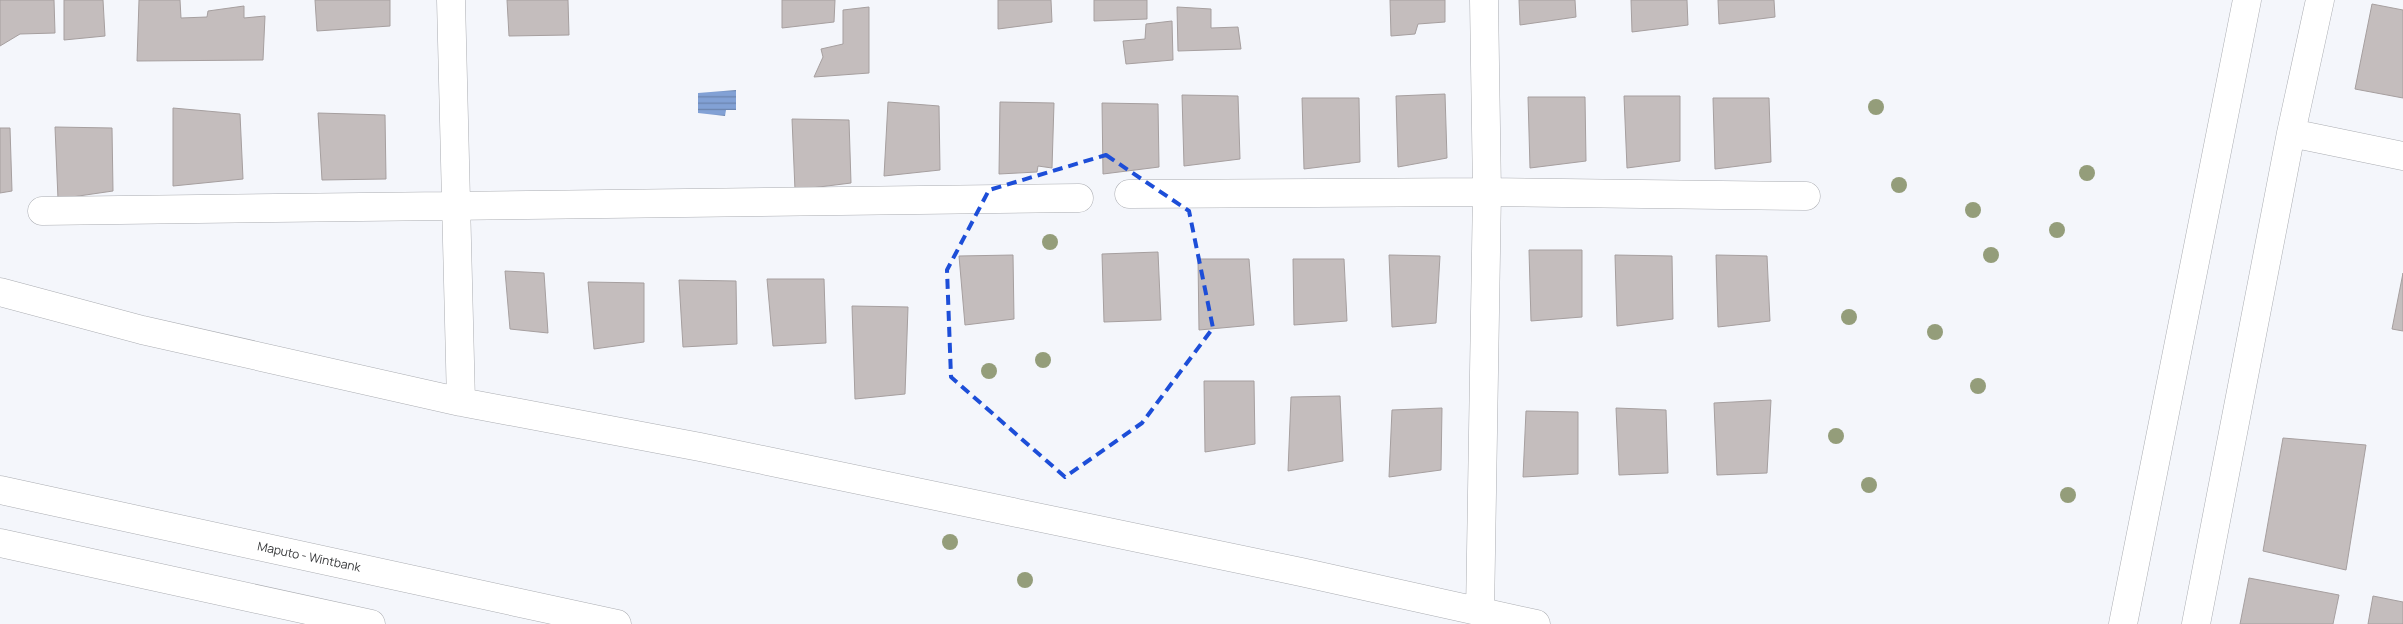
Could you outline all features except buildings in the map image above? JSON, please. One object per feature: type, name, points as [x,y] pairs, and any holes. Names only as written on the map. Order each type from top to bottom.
[{"type":"main road","points":[[451,0],[461,402]]},
{"type":"main road","points":[[1480,613],[1487,192],[1484,0]]},
{"type":"main road","points":[[2123,624],[2247,0]]},
{"type":"main road","points":[[2196,624],[2291,133],[2320,0]]},
{"type":"main road","points":[[2291,133],[2403,156]]},
{"type":"main road","points":[[1129,194],[1487,192],[1806,196]]},
{"type":"main road","points":[[42,211],[1079,198]]},
{"type":"main road","points":[[0,292],[142,330],[461,402],[709,449],[1301,572],[1536,624]]},
{"type":"main road","name":"Maputo - Wintbank","points":[[0,490],[618,624]]},
{"type":"main road","points":[[0,543],[371,624]]},
{"type":"highlighted area","points":[[1106,155],[1189,211],[1213,328],[1142,423],[1065,477],[951,377],[947,270],[989,190]]},
{"type":"water","points":[[736,90],[736,110],[726,110],[725,116],[698,113],[698,93]]}]
